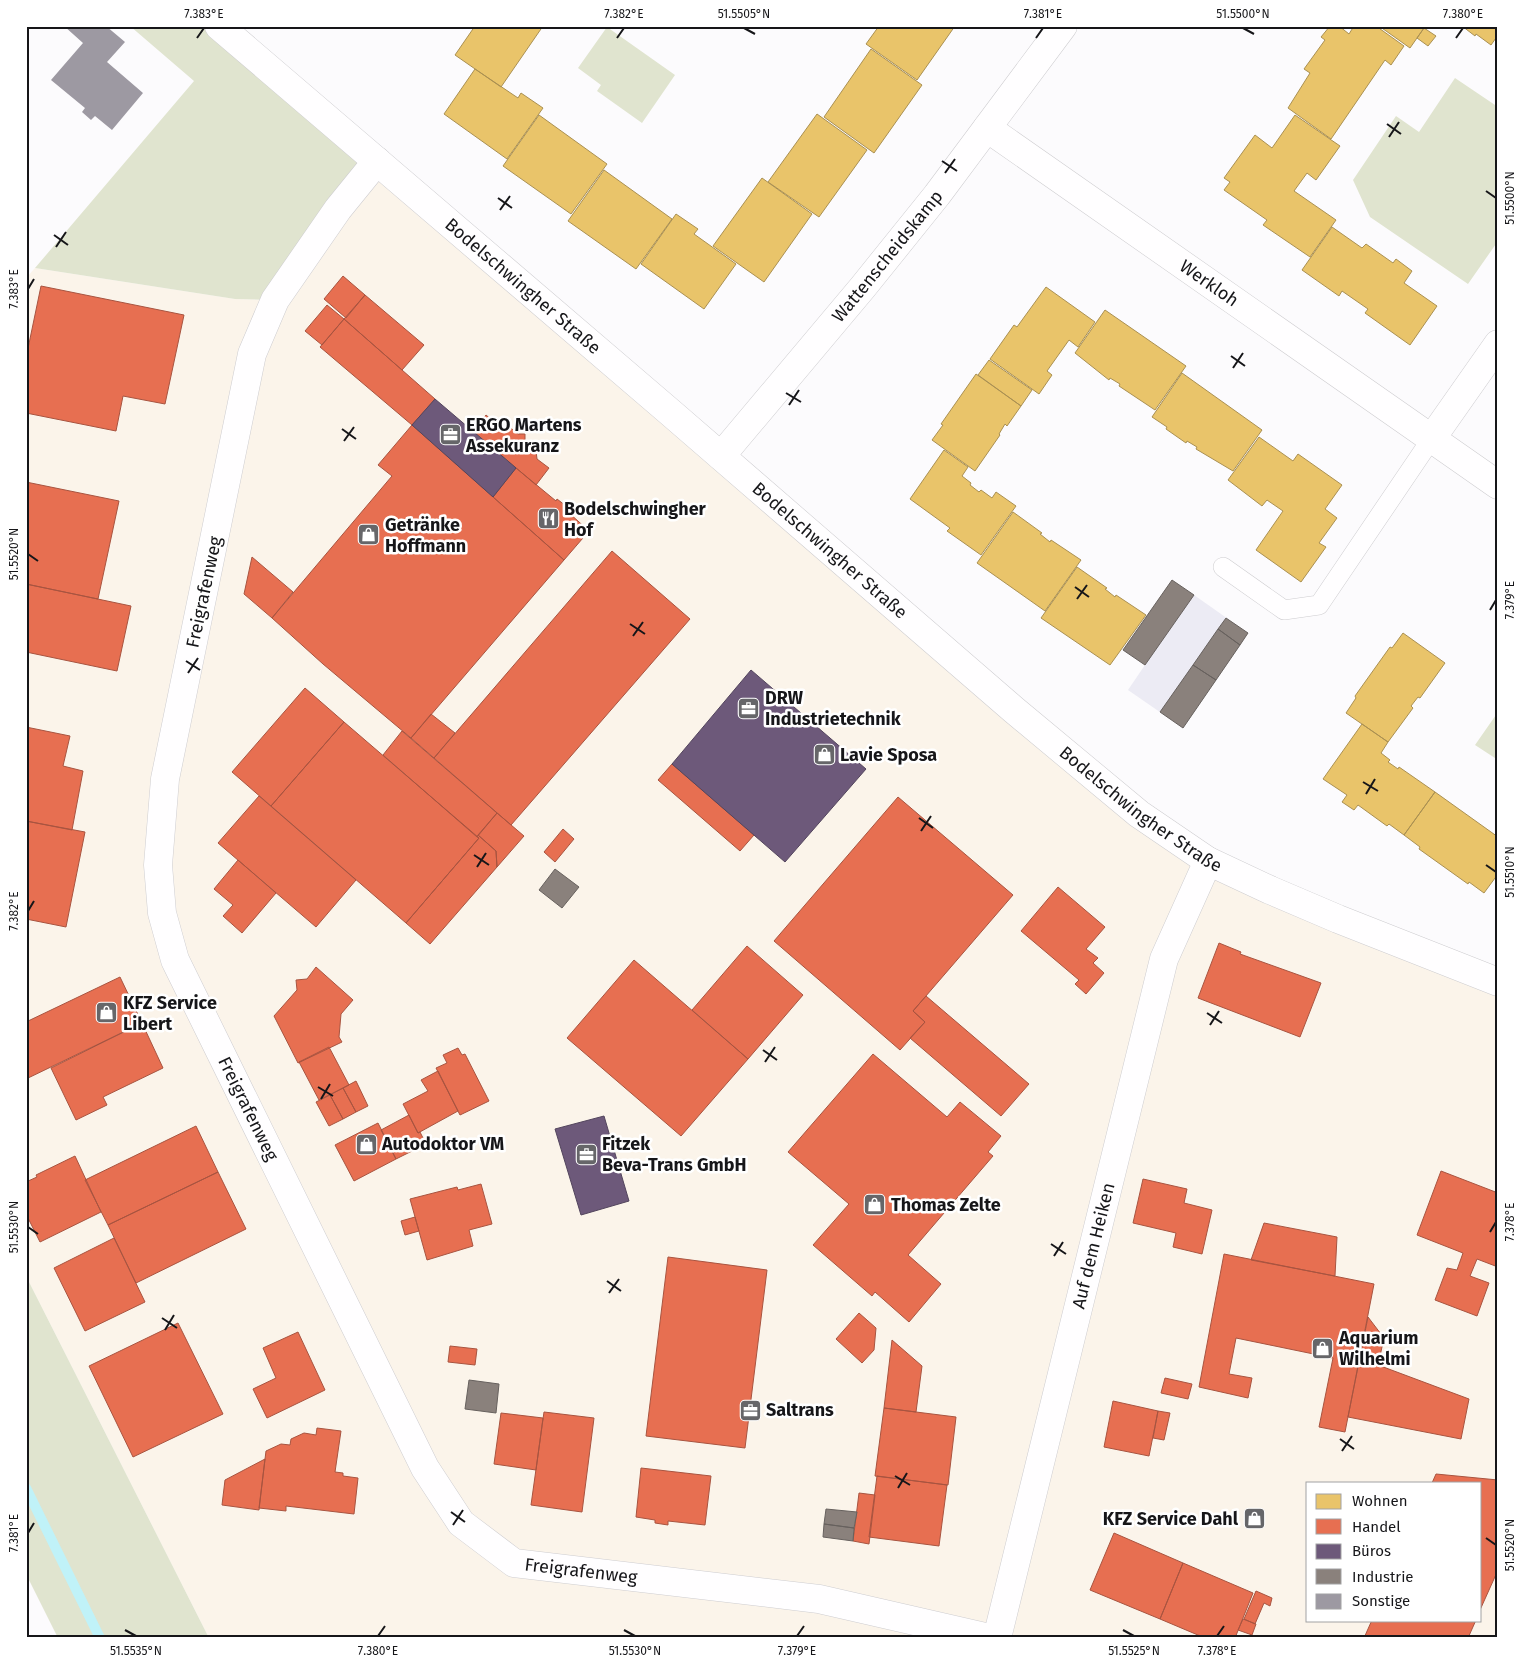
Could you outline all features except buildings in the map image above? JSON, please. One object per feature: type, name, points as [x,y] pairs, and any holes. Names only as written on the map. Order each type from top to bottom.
[{"type":"street","name":"Bodelschwingher Straße","points":[[219,26],[1014,710],[1138,814],[1208,861],[1329,915],[1498,982]]},
{"type":"street","name":"Wattenscheidskamp","points":[[721,456],[863,287],[987,128],[1063,26]]},
{"type":"street","name":"Werkloh","points":[[987,128],[1498,485]]},
{"type":"street","name":"Freigrafenweg","points":[[377,161],[338,209],[275,300],[252,354],[165,779],[158,866],[162,913],[175,960],[425,1468],[461,1523],[514,1563],[819,1599],[988,1638]]},
{"type":"street","points":[[1432,438],[1498,344]]},
{"type":"street","name":"Auf dem Heiken","points":[[997,1638],[1164,959],[1208,861]]},
{"type":"lane","points":[[1223,567],[1284,610],[1320,605],[1432,438]]},
{"type":"shaded area","points":[[377,161],[1139,814],[1498,982],[1498,1638],[209,1638],[26,1276],[26,278],[35,268],[235,299],[274,300]]},
{"type":"shaded area","points":[[1194,595],[1248,633],[1183,728],[1128,690],[1145,665],[1123,650]]},
{"type":"green space","points":[[130,26],[219,26],[377,161],[274,300],[235,299],[35,268],[194,81]]},
{"type":"green space","points":[[607,27],[675,75],[642,123],[597,91],[601,85],[578,68]]},
{"type":"green space","points":[[1455,78],[1498,107],[1498,241],[1468,284],[1370,217],[1353,180],[1396,116],[1419,132]]},
{"type":"green space","points":[[1498,712],[1498,760],[1475,745]]},
{"type":"green space","points":[[26,1276],[209,1638],[58,1638],[26,1574]]},
{"type":"waterway","points":[[26,1488],[100,1638]]},
{"type":"place","name":"ERGO Martens Assekuranz","points":[[450,435]]},
{"type":"place","name":"Bodelschwingher Hof","points":[[548,519]]},
{"type":"place","name":"Getränke Hoffmann","points":[[369,535]]},
{"type":"place","name":"DRW Industrietechnik","points":[[749,708]]},
{"type":"place","name":"Lavie Sposa","points":[[824,755]]},
{"type":"place","name":"KFZ Service Libert","points":[[107,1013]]},
{"type":"place","name":"Autodoktor VM","points":[[366,1144]]},
{"type":"place","name":"Fitzek Beva-Trans GmbH","points":[[586,1154]]},
{"type":"place","name":"Thomas Zelte","points":[[875,1205]]},
{"type":"place","name":"Aquarium Wilhelmi","points":[[1323,1348]]},
{"type":"place","name":"Saltrans","points":[[750,1410]]},
{"type":"place","name":"KFZ Service Dahl","points":[[1254,1519]]}]
